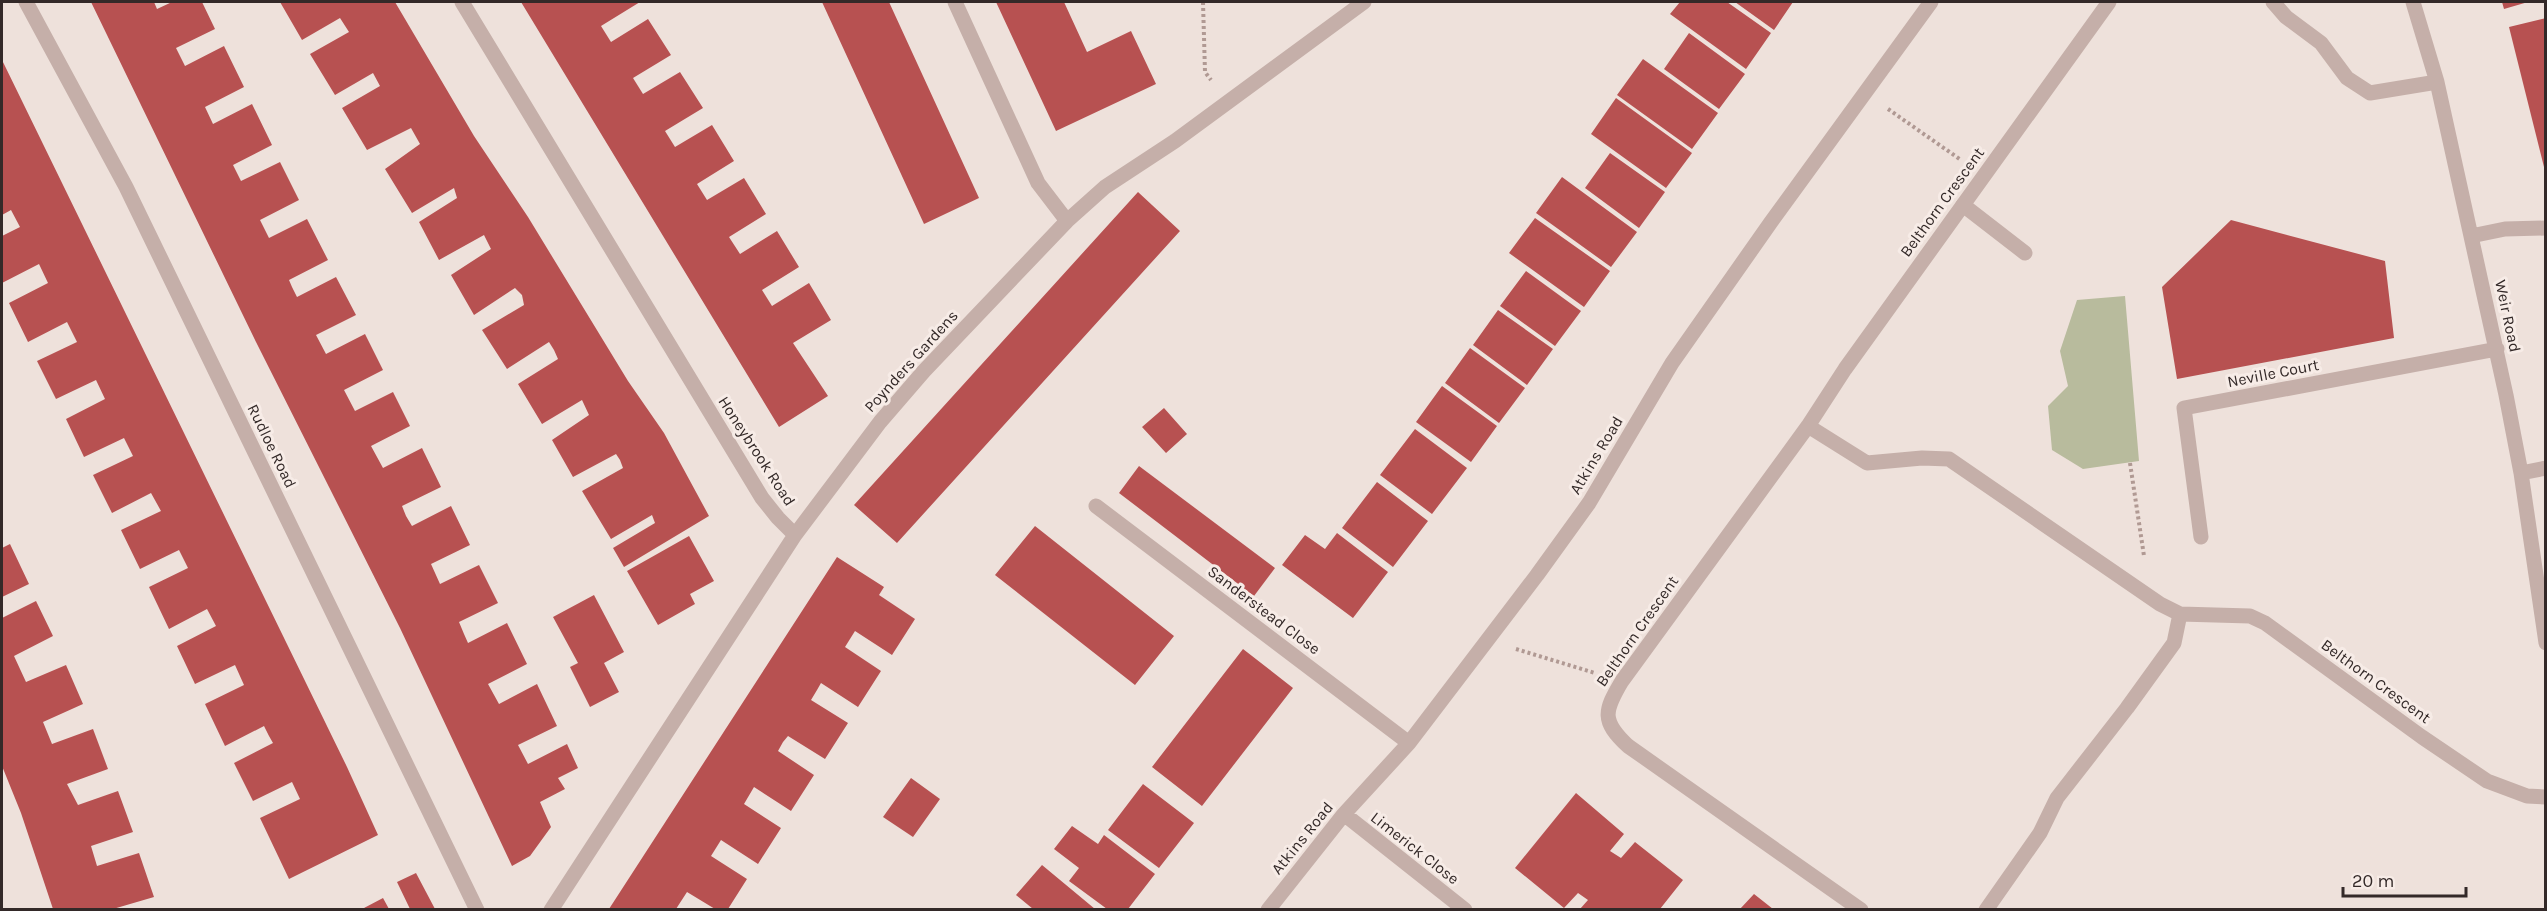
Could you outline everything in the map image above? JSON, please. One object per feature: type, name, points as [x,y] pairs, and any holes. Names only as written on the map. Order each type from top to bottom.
[{"type":"street","name":"Rudloe Road","points":[[26,2],[126,187],[477,909]]},
{"type":"street","name":"Honeybrook Road","points":[[462,2],[762,498],[795,535]]},
{"type":"street","points":[[955,2],[1038,183],[1066,221]]},
{"type":"street","name":"Poynders Gardens","points":[[795,535],[874,430],[917,379],[1066,221],[1105,188],[1364,2]]},
{"type":"street","name":"Atkins Road","points":[[1268,909],[1344,814],[1409,742],[1489,640],[1588,503],[1679,354],[1931,2]]},
{"type":"street","name":"Belthorn Crescent","points":[[1861,909],[1628,746],[1614,733],[1608,721],[1608,705],[1622,681],[1808,426],[1845,369],[2109,2]]},
{"type":"street","points":[[2273,2],[2286,17],[2321,43],[2347,78],[2370,93],[2437,82]]},
{"type":"street","name":"Weir Road","points":[[2413,2],[2437,82],[2497,349],[2521,473],[2546,643]]},
{"type":"street","points":[[1963,205],[2025,253]]},
{"type":"street","points":[[2471,236],[2505,229],[2546,228]]},
{"type":"street","name":"Neville Court","points":[[2201,537],[2184,408],[2497,349]]},
{"type":"street","name":"Belthorn Crescent","points":[[1808,426],[1867,463],[1922,458],[1949,459],[2160,604],[2180,614],[2250,616],[2265,623],[2422,737],[2487,781],[2527,796],[2546,796]]},
{"type":"street","points":[[2521,473],[2546,468]]},
{"type":"street","name":"Sanderstead Close","points":[[1096,506],[1409,742]]},
{"type":"street","points":[[551,909],[795,535]]},
{"type":"street","points":[[1986,909],[2040,833],[2057,798],[2174,643],[2180,614]]},
{"type":"street","name":"Limerick Close","points":[[1344,814],[1465,909]]},
{"type":"path","points":[[1203,2],[1205,72],[1226,103]]},
{"type":"path","points":[[1865,93],[1983,176]]},
{"type":"path","points":[[2130,463],[2146,576],[2142,592]]},
{"type":"path","points":[[1489,640],[1622,681]]},
{"type":"green space","points":[[2125,296],[2139,461],[2083,469],[2052,450],[2048,406],[2068,386],[2060,351],[2077,300]]},
{"type":"building","points":[[91,2],[154,2],[157,9],[172,2],[202,2],[215,29],[176,48],[185,66],[224,46],[244,87],[205,107],[213,124],[252,104],[272,145],[233,165],[241,181],[280,162],[299,200],[260,220],[269,238],[307,219],[328,260],[289,280],[292,287],[297,297],[336,277],[356,315],[316,335],[326,354],[365,334],[383,370],[344,390],[355,411],[393,392],[410,426],[371,446],[383,468],[422,448],[441,487],[402,506],[412,526],[451,506],[470,545],[431,564],[440,584],[479,565],[498,603],[459,622],[468,643],[507,623],[527,664],[488,684],[499,704],[537,684],[557,726],[518,745],[528,764],[567,744],[578,768],[558,778],[565,789],[540,802],[551,827],[530,856],[512,866],[400,628],[256,342]]},
{"type":"building","points":[[280,2],[395,2],[474,136],[528,217],[628,381],[664,433],[709,516],[624,567],[613,548],[655,523],[652,515],[611,539],[582,491],[623,468],[620,460],[616,454],[573,477],[552,440],[589,415],[582,400],[542,424],[518,384],[558,359],[554,350],[549,342],[507,369],[482,330],[524,305],[522,295],[515,288],[474,315],[451,275],[491,249],[484,235],[439,260],[419,222],[457,198],[454,188],[412,213],[385,169],[420,144],[411,128],[367,150],[342,108],[380,86],[373,73],[335,95],[310,54],[349,32],[340,18],[302,40]]},
{"type":"building","points":[[521,2],[640,2],[601,26],[611,42],[648,19],[671,55],[633,78],[643,94],[680,72],[703,108],[665,131],[675,147],[712,125],[734,161],[697,184],[707,200],[744,178],[766,214],[729,237],[740,254],[777,231],[799,267],[762,290],[772,306],[809,283],[831,320],[793,343],[828,396],[779,427]]},
{"type":"building","points":[[822,2],[889,2],[979,198],[924,224]]},
{"type":"building","points":[[996,2],[1064,2],[1087,52],[1131,31],[1156,84],[1056,131]]},
{"type":"building","points":[[1680,2],[1727,2],[1771,33],[1746,69],[1670,14]]},
{"type":"building","points":[[1735,2],[1793,2],[1774,30]]},
{"type":"building","points":[[2502,2],[2528,2],[2504,9]]},
{"type":"building","points":[[2546,18],[2546,171],[2545,171],[2509,27]]},
{"type":"building","points":[[1689,33],[1745,74],[1719,109],[1664,69]]},
{"type":"building","points":[[1643,59],[1718,113],[1692,149],[1617,95]]},
{"type":"building","points":[[2,60],[378,835],[289,879],[260,818],[300,799],[292,782],[253,801],[234,763],[273,743],[264,726],[225,746],[205,704],[244,685],[235,665],[195,684],[177,646],[216,626],[207,609],[169,629],[149,587],[188,568],[179,550],[140,569],[121,530],[161,511],[151,493],[112,513],[93,475],[133,456],[124,438],[84,457],[66,419],[105,399],[96,380],[56,399],[37,361],[77,342],[67,322],[28,342],[9,303],[48,283],[39,264],[2,283],[2,236],[20,227],[11,210],[2,215]]},
{"type":"building","points":[[1616,98],[1692,153],[1666,188],[1591,134]]},
{"type":"building","points":[[1610,153],[1665,192],[1639,228],[1585,188]]},
{"type":"building","points":[[1562,177],[1637,232],[1611,267],[1536,213]]},
{"type":"building","points":[[1138,192],[1180,231],[897,543],[854,505]]},
{"type":"building","points":[[1535,218],[1610,271],[1584,307],[1509,253]]},
{"type":"building","points":[[2231,220],[2385,261],[2394,338],[2177,379],[2162,287]]},
{"type":"building","points":[[1526,271],[1581,311],[1555,346],[1500,306]]},
{"type":"building","points":[[1498,310],[1553,349],[1527,385],[1473,345]]},
{"type":"building","points":[[1470,348],[1525,388],[1499,423],[1445,383]]},
{"type":"building","points":[[1442,386],[1497,426],[1471,462],[1416,422]]},
{"type":"building","points":[[1164,408],[1187,434],[1166,453],[1142,427]]},
{"type":"building","points":[[1415,429],[1467,468],[1432,514],[1380,475]]},
{"type":"building","points":[[1139,466],[1275,568],[1254,596],[1119,493]]},
{"type":"building","points":[[1377,482],[1428,521],[1393,567],[1342,528]]},
{"type":"building","points":[[1035,526],[1174,636],[1135,685],[995,575]]},
{"type":"building","points":[[1337,533],[1388,572],[1353,618],[1282,565],[1305,535],[1325,549]]},
{"type":"building","points":[[689,536],[714,581],[690,594],[695,604],[658,625],[627,571]]},
{"type":"building","points":[[10,544],[29,584],[2,597],[2,548]]},
{"type":"building","points":[[837,557],[884,587],[879,595],[915,619],[892,655],[855,631],[845,647],[881,671],[858,707],[821,683],[811,700],[848,723],[825,759],[788,736],[783,742],[778,751],[814,775],[791,811],[754,787],[744,804],[781,828],[758,864],[721,840],[711,856],[747,879],[728,909],[715,909],[687,892],[676,909],[609,909]]},
{"type":"building","points":[[594,595],[624,652],[604,663],[619,692],[590,707],[570,667],[578,663],[553,617]]},
{"type":"building","points":[[36,601],[53,636],[14,656],[26,682],[66,665],[83,704],[43,722],[52,744],[93,729],[108,769],[67,784],[78,805],[118,791],[133,832],[91,846],[97,866],[139,853],[154,897],[113,909],[53,909],[21,813],[2,766],[2,618]]},
{"type":"building","points":[[1243,649],[1293,688],[1202,806],[1152,767]]},
{"type":"building","points":[[911,778],[940,799],[913,837],[883,817]]},
{"type":"building","points":[[1143,784],[1194,823],[1159,868],[1108,830]]},
{"type":"building","points":[[1576,793],[1624,834],[1610,851],[1621,858],[1635,842],[1683,880],[1660,909],[1580,909],[1588,900],[1578,893],[1564,908],[1515,868]]},
{"type":"building","points":[[1072,826],[1098,844],[1104,835],[1155,874],[1128,909],[1107,909],[1069,881],[1079,868],[1054,849]]},
{"type":"building","points":[[1042,865],[1095,909],[1033,909],[1016,895]]},
{"type":"building","points":[[416,873],[435,909],[410,909],[397,882]]},
{"type":"building","points":[[1754,894],[1773,909],[1740,909]]},
{"type":"building","points":[[383,898],[389,909],[364,908]]}]
